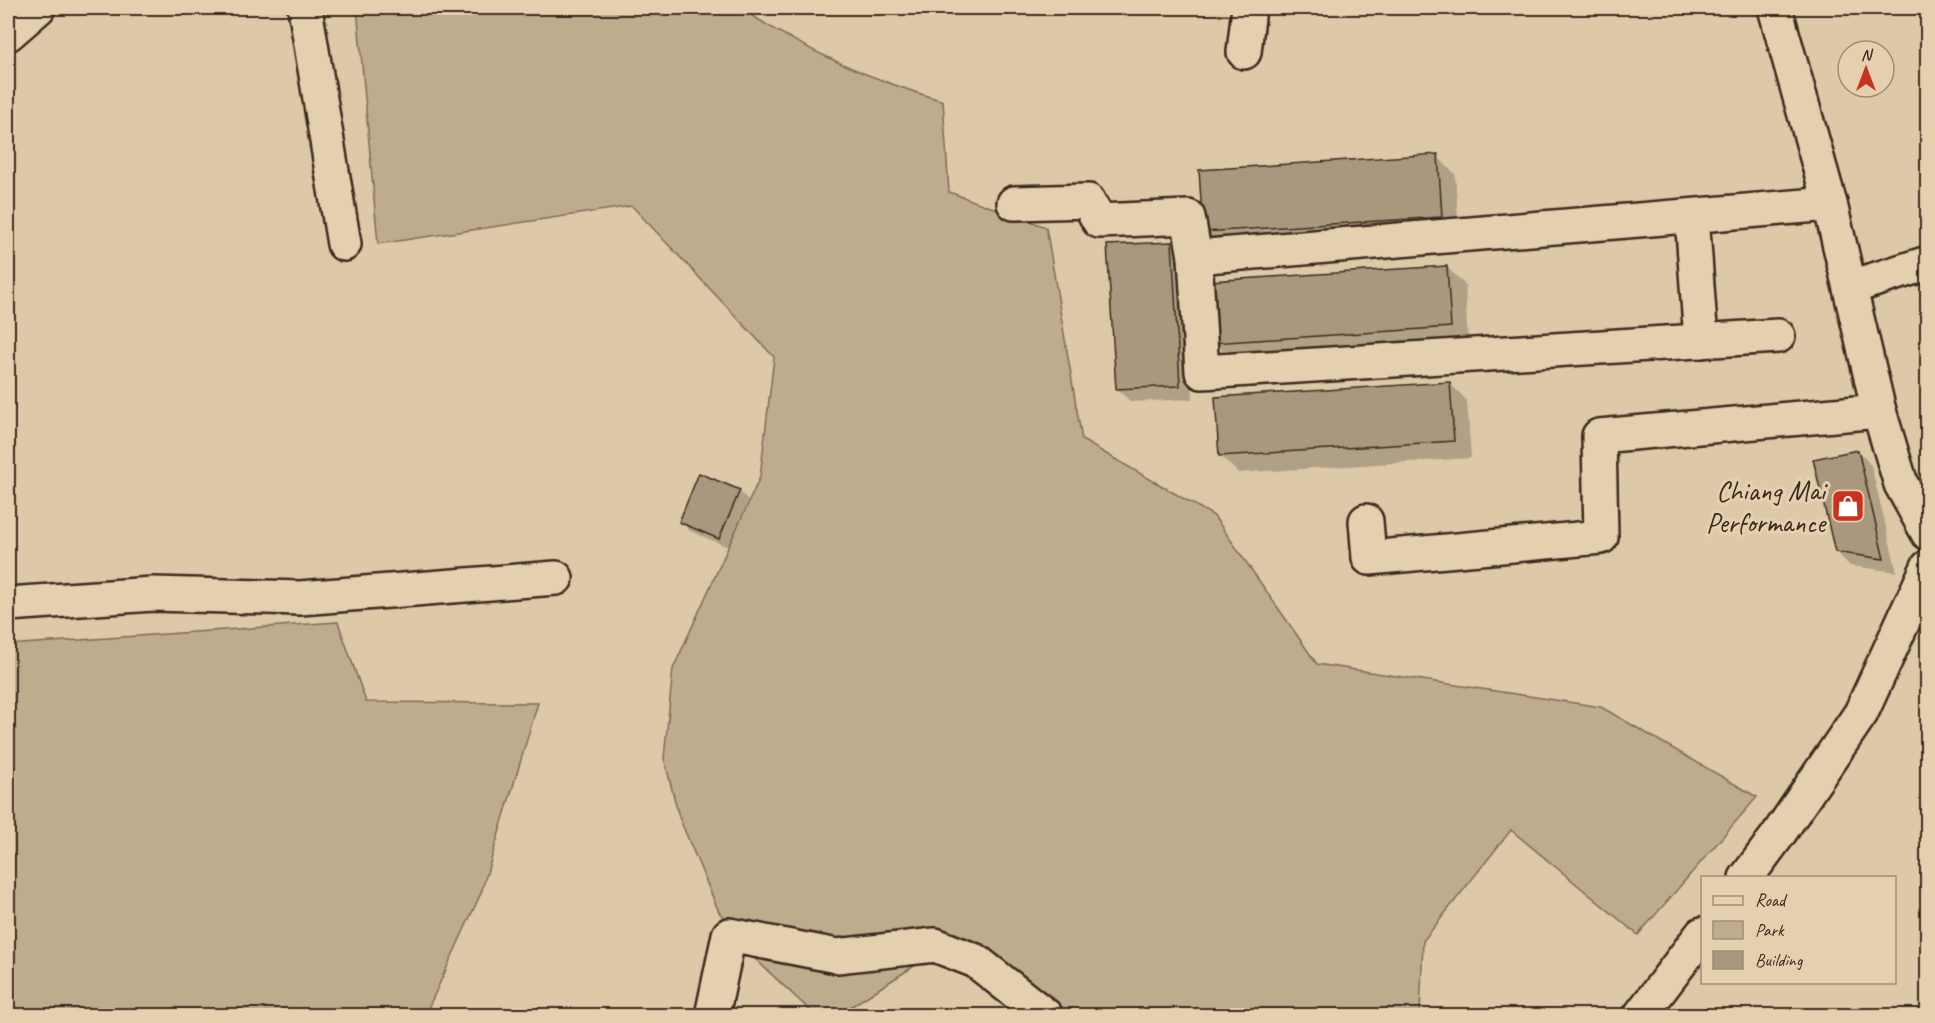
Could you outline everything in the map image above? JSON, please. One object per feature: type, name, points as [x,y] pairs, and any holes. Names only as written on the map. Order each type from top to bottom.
[{"type":"street","points":[[8,34],[38,8]]},
{"type":"street","points":[[305,8],[344,244]]},
{"type":"street","points":[[1244,52],[1249,8]]},
{"type":"street","points":[[1775,8],[1830,204],[1879,411],[1901,484],[1928,533]]},
{"type":"street","points":[[1014,203],[1088,201],[1099,221],[1188,217],[1195,257],[1202,372],[1778,336]]},
{"type":"street","points":[[1195,257],[1830,204]]},
{"type":"street","points":[[1692,216],[1701,341]]},
{"type":"street","points":[[1851,287],[1928,263]]},
{"type":"street","points":[[1366,521],[1369,558],[1600,537],[1599,436],[1879,411]]},
{"type":"street","points":[[1747,876],[1861,713],[1928,567]]},
{"type":"street","points":[[8,604],[153,594],[300,598],[556,578]]},
{"type":"street","points":[[712,1016],[729,935],[837,956],[935,945],[976,961],[1046,1016]]},
{"type":"street","points":[[1640,1016],[1701,935]]},
{"type":"green space","points":[[357,8],[740,8],[838,62],[888,83],[943,101],[949,192],[1046,227],[1082,440],[1214,516],[1317,664],[1601,707],[1757,797],[1638,935],[1511,830],[1423,941],[1420,1015],[1019,1015],[936,952],[838,1015],[815,1015],[753,957],[719,912],[679,817],[664,758],[673,669],[760,477],[774,357],[632,206],[378,244]]},
{"type":"green space","points":[[338,622],[366,702],[538,703],[481,893],[426,1013],[422,1016],[8,1015],[8,645]]},
{"type":"building","points":[[1438,154],[1442,217],[1203,232],[1199,170]]},
{"type":"building","points":[[1172,242],[1180,386],[1116,389],[1107,245]]},
{"type":"building","points":[[1447,266],[1451,327],[1213,343],[1209,281]]},
{"type":"building","points":[[1450,382],[1454,441],[1219,456],[1215,397]]},
{"type":"building","name":"Chiang Mai Performance","points":[[1858,450],[1884,559],[1835,552],[1813,459]]},
{"type":"building","points":[[699,473],[740,490],[719,539],[679,522]]},
{"type":"place","name":"Chiang Mai Performance","points":[[1848,506]]}]
